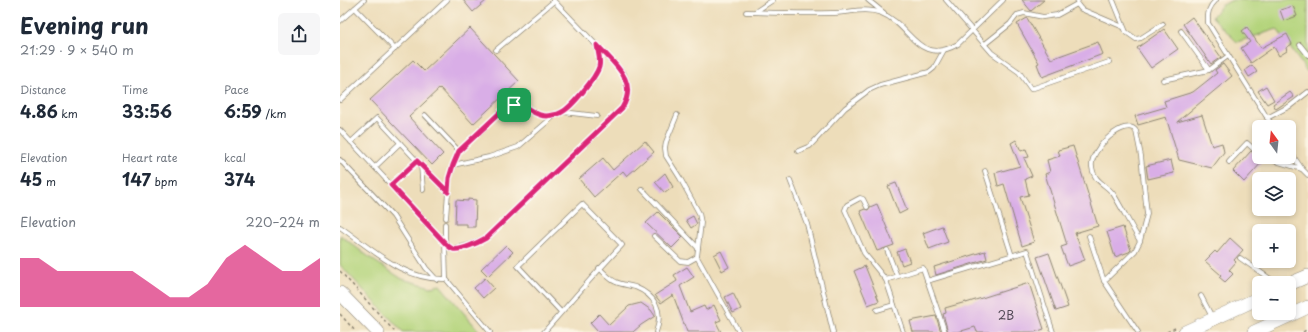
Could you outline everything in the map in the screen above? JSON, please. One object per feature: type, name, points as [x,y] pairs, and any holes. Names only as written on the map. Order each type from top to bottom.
[{"type":"main road","points":[[1296,281],[1308,276]]},
{"type":"main road","points":[[340,293],[378,332]]},
{"type":"main road","points":[[1185,332],[1252,301]]},
{"type":"main road","points":[[1254,332],[1308,307]]},
{"type":"lane","points":[[340,21],[364,0]]},
{"type":"lane","points":[[340,100],[447,0]]},
{"type":"lane","points":[[340,130],[452,249],[479,242],[486,238],[622,108],[628,96],[627,81],[624,74],[553,0],[496,50]]},
{"type":"lane","points":[[755,12],[773,0]]},
{"type":"lane","points":[[868,0],[919,44],[938,52],[958,44],[1003,0]]},
{"type":"lane","points":[[946,0],[974,30],[992,53],[1019,72],[1031,89],[1109,62]]},
{"type":"lane","points":[[1113,0],[1123,27],[1126,32],[1136,39],[1141,38],[1163,24]]},
{"type":"lane","points":[[1216,0],[1208,9],[1208,23],[1267,118],[1290,106],[1308,92]]},
{"type":"lane","points":[[985,44],[1010,24],[1017,15],[1024,13],[1043,17],[1057,15],[1077,2],[1081,9],[1123,27]]},
{"type":"lane","points":[[355,8],[395,49]]},
{"type":"lane","points":[[746,12],[833,13],[863,10],[878,12],[889,17]]},
{"type":"lane","points":[[1181,31],[1209,70]]},
{"type":"lane","points":[[563,112],[590,84],[595,76],[600,66],[597,45]]},
{"type":"lane","points":[[1300,45],[1308,55]]},
{"type":"lane","points":[[798,151],[810,146],[845,108],[869,90],[880,85],[929,72],[934,68],[944,50]]},
{"type":"lane","points":[[1163,80],[1209,70],[1228,56]]},
{"type":"lane","points":[[446,218],[449,178],[459,151],[506,107],[519,104],[536,114],[545,116],[563,112],[597,116]]},
{"type":"lane","points":[[453,165],[489,157],[518,146],[556,114]]},
{"type":"lane","points":[[425,115],[459,151]]},
{"type":"lane","points":[[677,115],[664,148],[666,156],[699,213],[701,223],[697,257],[739,332]]},
{"type":"lane","points":[[351,142],[377,118],[448,192]]},
{"type":"lane","points":[[1104,281],[1135,251],[1140,241],[1147,214],[1141,156],[1136,131],[1131,127],[1114,133],[1098,148],[1091,160],[1095,177],[1113,194],[1140,241]]},
{"type":"lane","points":[[375,168],[400,143]]},
{"type":"lane","points":[[1229,162],[1247,143],[1252,148]]},
{"type":"lane","points":[[340,160],[393,216],[423,264],[437,280]]},
{"type":"lane","points":[[1296,160],[1308,175]]},
{"type":"lane","points":[[391,185],[417,161]]},
{"type":"lane","points":[[1287,164],[1302,168]]},
{"type":"lane","points":[[421,165],[423,190]]},
{"type":"lane","points":[[985,171],[1012,256]]},
{"type":"lane","points":[[790,180],[807,224],[834,332]]},
{"type":"lane","points":[[642,189],[698,248]]},
{"type":"lane","points":[[867,207],[863,199],[860,198],[848,204],[845,210],[864,253],[886,280],[903,332]]},
{"type":"lane","points":[[544,332],[599,268],[622,245],[582,204],[518,266],[561,312]]},
{"type":"lane","points":[[445,224],[446,280],[490,332]]},
{"type":"lane","points":[[340,227],[388,262],[401,269],[424,277],[437,280],[446,280]]},
{"type":"lane","points":[[654,236],[680,261],[688,262],[697,257]]},
{"type":"lane","points":[[1089,236],[1104,281],[1138,332]]},
{"type":"lane","points":[[887,250],[897,276]]},
{"type":"lane","points":[[927,281],[1027,251],[1053,332]]},
{"type":"lane","points":[[1240,258],[1266,276]]},
{"type":"lane","points":[[599,268],[616,282],[634,287],[647,294],[655,303],[659,311],[660,322],[656,332]]},
{"type":"lane","points":[[886,280],[923,268],[945,332]]},
{"type":"lane","points":[[1201,296],[1213,319]]},
{"type":"lane","points":[[877,310],[894,305]]},
{"type":"path","points":[[340,271],[395,332]]},
{"type":"path","points":[[340,314],[356,332]]},
{"type":"path","points":[[1303,332],[1308,329]]},
{"type":"green space","points":[[1232,0],[1308,0],[1308,73],[1277,29],[1237,42],[1212,17],[1221,6]]},
{"type":"green space","points":[[340,235],[373,260],[402,279],[431,287],[440,285],[480,332],[403,332],[340,265]]},
{"type":"building","points":[[463,0],[487,0],[473,12]]},
{"type":"building","points":[[1022,0],[1044,0],[1031,11]]},
{"type":"building","points":[[1293,6],[1297,16],[1284,21],[1280,10]]},
{"type":"building","points":[[1192,17],[1221,57],[1211,64],[1183,24]]},
{"type":"building","points":[[1027,18],[1051,59],[1098,42],[1103,54],[1042,77],[1037,64],[1039,63],[1017,24]]},
{"type":"building","points":[[1247,27],[1261,48],[1287,34],[1292,44],[1286,48],[1287,51],[1279,56],[1274,47],[1251,63],[1241,48],[1250,42],[1242,31]]},
{"type":"building","points":[[470,28],[519,81],[473,124],[440,88],[409,117],[443,154],[432,165],[370,100],[413,60],[424,71]]},
{"type":"building","points":[[1164,29],[1178,49],[1151,68],[1137,48]]},
{"type":"building","points":[[1223,64],[1232,76],[1177,122],[1202,115],[1212,146],[1222,143],[1224,152],[1212,168],[1179,160],[1166,117],[1138,125],[1135,116],[1166,107],[1164,101],[1193,92],[1217,73],[1215,70]]},
{"type":"building","points":[[1252,65],[1257,72],[1249,77],[1245,70]]},
{"type":"building","points":[[1266,86],[1274,100],[1267,104],[1258,91]]},
{"type":"building","points":[[1290,92],[1294,97],[1276,109],[1273,104]]},
{"type":"building","points":[[1016,140],[1021,151],[1026,149],[1029,157],[1024,158],[1032,176],[1025,179],[1029,195],[1020,197],[1034,242],[1022,246],[1004,184],[998,186],[995,173],[1020,166],[1011,143]]},
{"type":"building","points":[[645,141],[654,152],[627,176],[623,171],[594,197],[579,179],[603,158],[613,170]]},
{"type":"building","points":[[1073,146],[1098,226],[1075,233],[1085,260],[1068,266],[1061,247],[1067,245],[1045,174],[1050,172],[1047,160],[1060,156],[1058,150]]},
{"type":"building","points":[[1251,151],[1252,164],[1260,164],[1244,182],[1233,171]]},
{"type":"building","points":[[1171,160],[1174,173],[1148,179],[1146,166]]},
{"type":"building","points":[[665,173],[673,187],[665,193],[655,182]]},
{"type":"building","points":[[896,183],[907,210],[899,214],[888,186]]},
{"type":"building","points":[[468,199],[476,200],[475,227],[467,227],[467,224],[455,224],[456,200],[468,201]]},
{"type":"building","points":[[877,204],[894,245],[877,251],[860,211],[865,209],[868,210],[870,207]]},
{"type":"building","points":[[658,212],[683,237],[672,248],[646,223]]},
{"type":"building","points":[[693,216],[697,224],[691,228],[686,220]]},
{"type":"building","points":[[942,226],[948,242],[929,249],[923,233]]},
{"type":"building","points":[[1123,227],[1131,250],[1115,257],[1107,232]]},
{"type":"building","points":[[1230,238],[1243,250],[1234,260],[1236,262],[1229,270],[1233,274],[1225,282],[1219,277],[1221,275],[1205,261],[1215,251],[1217,253]]},
{"type":"building","points":[[506,245],[513,252],[488,276],[481,269]]},
{"type":"building","points":[[905,249],[910,262],[902,265],[897,252]]},
{"type":"building","points":[[721,251],[729,267],[722,271],[714,255]]},
{"type":"building","points":[[985,251],[987,259],[936,275],[934,267]]},
{"type":"building","points":[[1049,253],[1068,307],[1056,311],[1037,257]]},
{"type":"building","points":[[865,266],[879,301],[868,305],[854,271]]},
{"type":"building","points":[[687,267],[694,277],[680,286],[690,312],[704,306],[706,310],[714,305],[721,320],[716,322],[721,332],[687,332],[673,295],[661,303],[655,295],[677,281],[674,275]]},
{"type":"building","points":[[485,278],[494,288],[483,298],[474,288]]},
{"type":"building","points":[[1029,283],[1044,329],[1035,332],[977,332],[975,327],[958,332],[948,332],[943,314],[946,313],[945,308]]},
{"type":"building","points":[[733,293],[741,309],[733,313],[725,297]]},
{"type":"building","points":[[641,303],[651,310],[655,316],[633,332],[598,332],[590,323],[599,314],[609,325],[629,306]]},
{"type":"building","points":[[936,316],[941,332],[913,332],[910,321]]},
{"type":"route","points":[[597,45],[624,74],[627,81],[628,96],[626,103],[622,108],[494,231],[479,242],[452,249],[391,185],[417,161],[448,192],[449,178],[459,151],[506,107],[514,105],[519,104],[536,114],[545,116],[563,112],[590,84],[595,76],[600,66],[597,45]]}]
